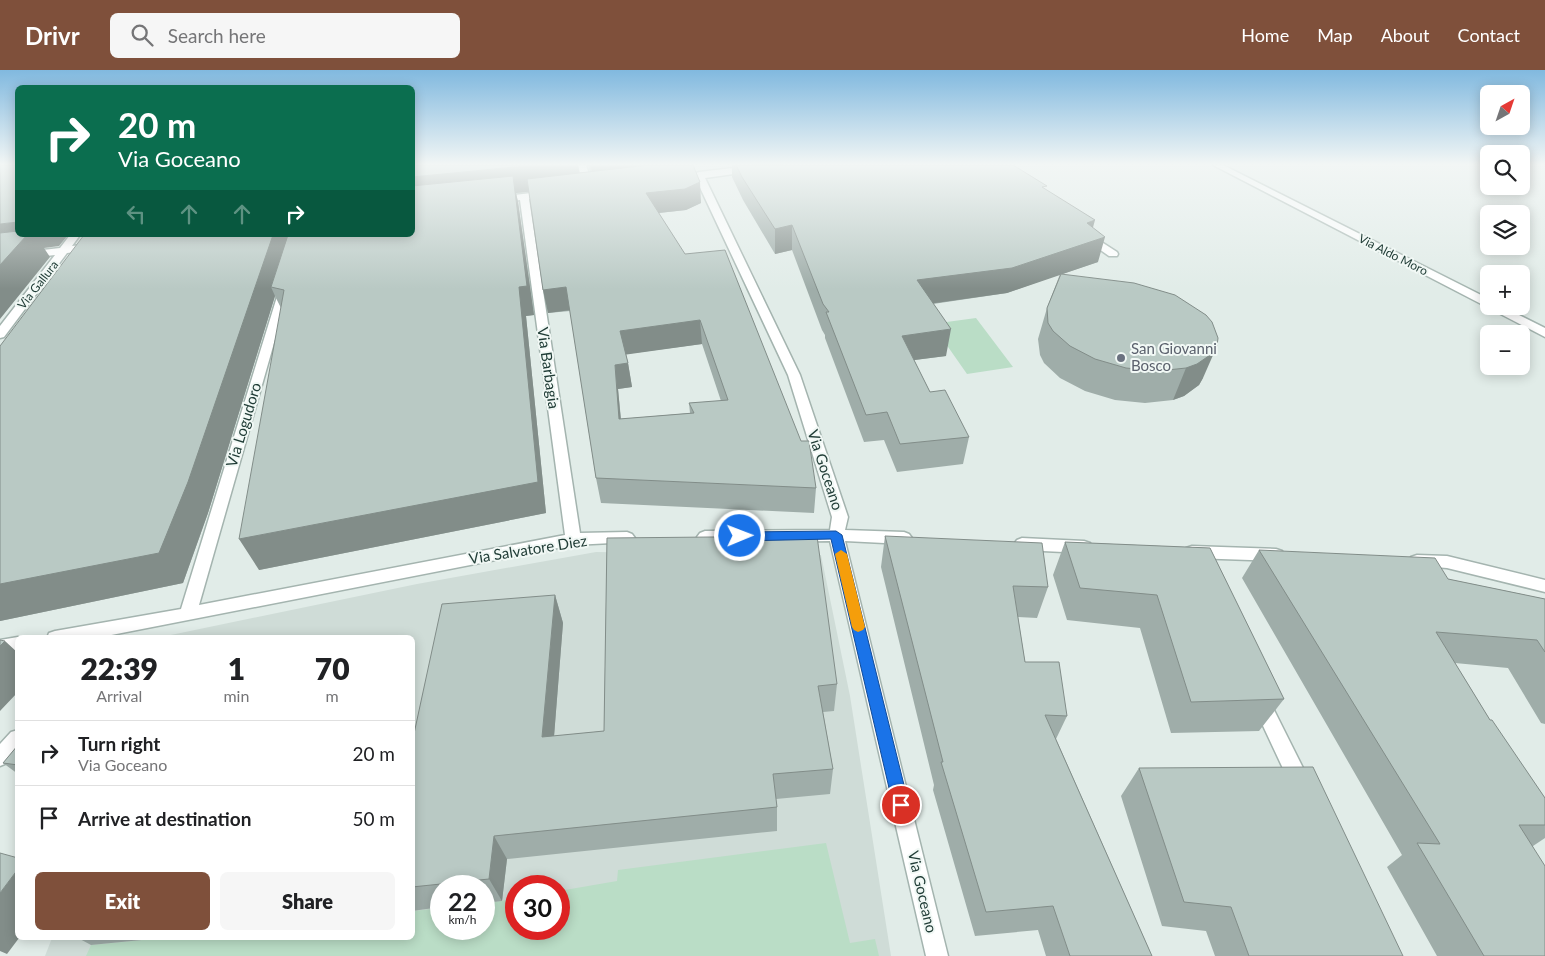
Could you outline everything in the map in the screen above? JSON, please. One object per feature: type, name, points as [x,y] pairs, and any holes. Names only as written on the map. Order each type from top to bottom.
[{"type":"street","name":"Via Barbagia","points":[[525,206],[573,540]]},
{"type":"street","name":"Via Goceano","points":[[713,206],[794,375],[840,517],[836,535],[937,956]]},
{"type":"street","name":"Via Aldo Moro","points":[[1298,206],[1480,299]]},
{"type":"street","points":[[1074,226],[1114,254]]},
{"type":"street","name":"Via Gallura","points":[[0,334],[74,237]]},
{"type":"street","points":[[0,258],[104,246]]},
{"type":"street","name":"Via Logudoro","points":[[188,614],[290,273]]},
{"type":"street","points":[[1509,315],[1545,334]]},
{"type":"street","points":[[688,537],[836,535],[924,539]]},
{"type":"street","name":"Via Salvatore Diez","points":[[84,635],[113,632],[188,614],[573,540],[639,538]]},
{"type":"street","points":[[1003,543],[1101,548]]},
{"type":"street","points":[[1199,572],[1184,552],[1288,556]]},
{"type":"street","points":[[1398,560],[1447,562],[1545,586]]},
{"type":"street","points":[[0,646],[15,644]]},
{"type":"street","points":[[1254,688],[1310,804]]},
{"type":"street","points":[[0,757],[15,741]]},
{"type":"shaded area","points":[[596,552],[821,555],[850,696],[891,956],[45,956],[51,940],[415,940],[415,635],[171,635],[417,584]]},
{"type":"green space","points":[[976,318],[1013,367],[967,374],[932,324]]},
{"type":"green space","points":[[826,843],[850,943],[875,939],[879,956],[86,956],[91,945],[142,940],[415,940],[415,911],[430,909],[430,940],[495,940],[495,902],[505,900],[505,940],[570,940],[570,889],[617,881],[618,870]]},
{"type":"building","points":[[0,206],[15,206],[15,222],[0,224]]},
{"type":"building","points":[[415,206],[517,206],[527,286],[519,287],[538,482],[239,539],[284,290],[271,287],[287,237],[415,237]]},
{"type":"building","points":[[531,206],[655,206],[685,254],[725,250],[801,441],[809,441],[816,488],[596,478],[566,287],[543,290]],"holes":[[[700,320],[728,400],[689,403],[694,413],[619,419],[615,365],[628,363],[620,331]]]},
{"type":"building","points":[[761,206],[1073,206],[1095,220],[1087,223],[1105,237],[1012,268],[917,280],[951,329],[902,336],[930,392],[945,390],[969,437],[900,444],[887,412],[866,415],[826,312],[829,312],[823,304],[792,225],[775,229]]},
{"type":"building","points":[[15,231],[15,237],[25,237],[0,265],[0,233]]},
{"type":"building","points":[[82,237],[272,237],[188,482],[159,553],[0,584],[0,346]]},
{"type":"building","points":[[1061,274],[1134,283],[1175,295],[1206,315],[1212,322],[1218,338],[1217,346],[1213,353],[1197,364],[1186,368],[1158,371],[1126,368],[1095,359],[1070,346],[1053,331],[1048,323],[1047,308]]},
{"type":"building","points":[[817,536],[837,684],[818,686],[833,769],[773,774],[777,807],[494,836],[489,875],[430,875],[430,885],[415,887],[415,729],[442,604],[555,595],[542,737],[604,731],[607,538]]},
{"type":"building","points":[[885,536],[1042,543],[1048,587],[1013,586],[1025,662],[1059,662],[1067,716],[1045,715],[1152,956],[1070,956],[1053,906],[986,912],[941,762],[943,762]]},
{"type":"building","points":[[1065,542],[1210,548],[1284,699],[1191,702],[1157,595],[1080,588]]},
{"type":"building","points":[[1259,550],[1435,558],[1448,579],[1545,599],[1545,652],[1537,640],[1436,632],[1490,720],[1492,720],[1545,798],[1545,825],[1519,825],[1545,866],[1545,956],[1484,956],[1417,843],[1440,844]]},
{"type":"building","points":[[15,749],[15,765],[3,763]]},
{"type":"building","points":[[1313,767],[1403,956],[1249,956],[1231,907],[1184,902],[1139,768]]},
{"type":"building","points":[[0,853],[15,857],[15,873],[0,893]]},
{"type":"slow traffic","points":[[841,554],[858,627]]},
{"type":"place","name":"San Giovanni Bosco","points":[[1121,358]]},
{"type":"route","points":[[740,536],[836,535],[901,805]]}]
